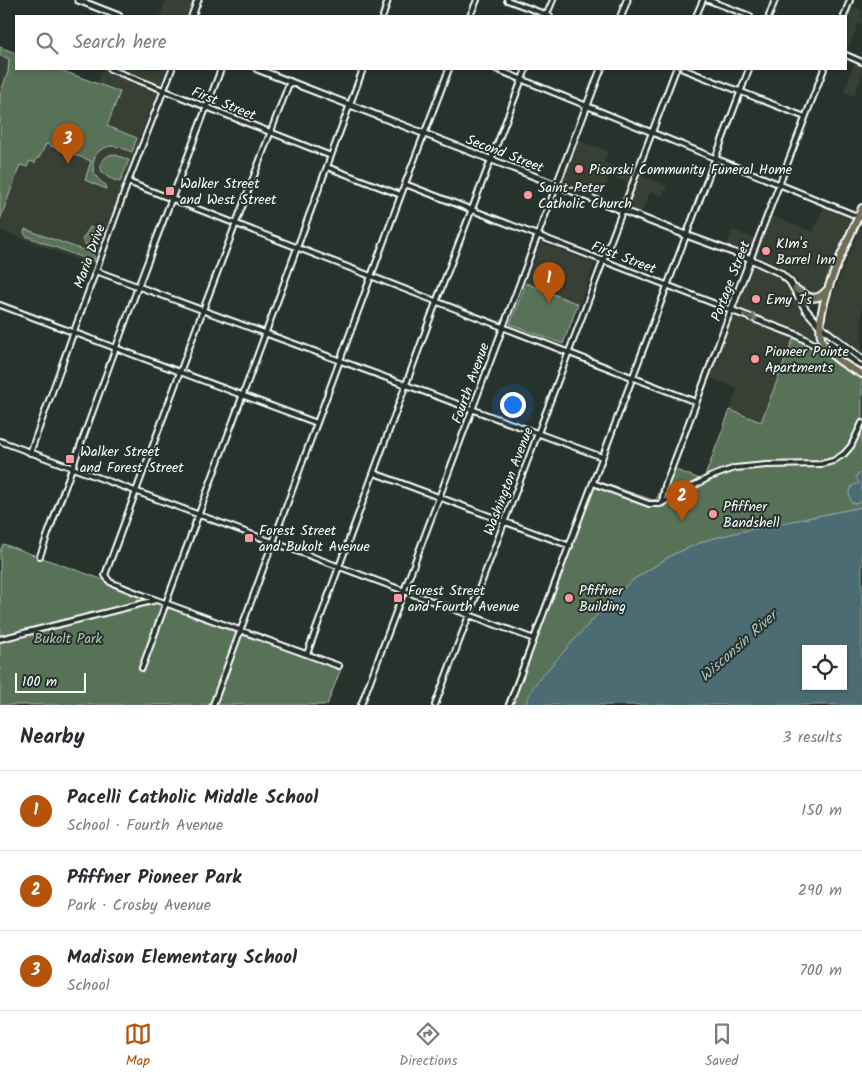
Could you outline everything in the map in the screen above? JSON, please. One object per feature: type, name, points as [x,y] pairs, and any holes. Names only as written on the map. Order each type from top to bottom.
[{"type":"main road","points":[[862,208],[860,217],[822,306],[820,326],[822,341],[834,356],[862,374]]},
{"type":"main road","points":[[796,289],[805,296],[813,298],[822,295],[829,288]]},
{"type":"street","points":[[78,0],[116,15]]},
{"type":"street","points":[[192,15],[198,0]]},
{"type":"street","points":[[383,15],[388,0]]},
{"type":"street","points":[[470,15],[476,0]]},
{"type":"street","points":[[507,0],[545,15]]},
{"type":"street","points":[[548,15],[553,0]]},
{"type":"street","points":[[621,15],[627,0]]},
{"type":"street","points":[[696,15],[702,0]]},
{"type":"street","points":[[708,0],[747,15]]},
{"type":"street","points":[[769,15],[775,0]]},
{"type":"street","points":[[844,15],[850,0]]},
{"type":"street","points":[[847,55],[862,62]]},
{"type":"street","name":"First Street","points":[[112,70],[331,156]]},
{"type":"street","name":"Maria Drive","points":[[30,453],[128,182],[172,70]]},
{"type":"street","points":[[40,556],[138,287],[221,70]]},
{"type":"street","name":"Second Street","points":[[259,70],[686,235],[746,256],[750,260],[780,273],[796,289]]},
{"type":"street","points":[[142,668],[363,70]]},
{"type":"street","points":[[213,705],[404,184],[449,70]]},
{"type":"street","points":[[499,70],[860,217]]},
{"type":"street","points":[[307,654],[471,210],[526,70]]},
{"type":"street","name":"Fourth Avenue","points":[[361,705],[601,70]]},
{"type":"street","name":"Washington Avenue","points":[[435,705],[676,70]]},
{"type":"street","points":[[685,70],[805,117]]},
{"type":"street","points":[[508,705],[570,546],[749,70]]},
{"type":"street","name":"Portage Street","points":[[662,503],[664,486],[824,70]]},
{"type":"street","points":[[290,81],[106,571],[106,578],[116,585],[166,604],[339,666]]},
{"type":"street","points":[[327,167],[401,195]]},
{"type":"street","points":[[128,182],[696,402]]},
{"type":"street","name":"First Street","points":[[404,184],[797,334],[834,356]]},
{"type":"street","points":[[96,271],[602,457]]},
{"type":"street","points":[[796,289],[806,310],[820,326],[862,359]]},
{"type":"street","points":[[0,305],[317,423]]},
{"type":"street","points":[[593,483],[649,504],[662,503],[710,477],[735,468],[766,465],[820,464],[833,461],[844,454],[851,446],[862,423]]},
{"type":"street","points":[[0,441],[534,639]]},
{"type":"street","points":[[374,473],[570,546]]},
{"type":"street","points":[[0,639],[156,600]]},
{"type":"shaded area","points":[[166,0],[194,0],[188,15],[160,15]]},
{"type":"shaded area","points":[[851,6],[862,10],[862,24],[858,23],[847,52],[847,16]]},
{"type":"shaded area","points":[[0,47],[15,53],[15,70],[61,70],[97,83],[103,70],[167,70],[139,138],[144,140],[97,267],[0,230]]},
{"type":"shaded area","points":[[855,62],[862,65],[862,75],[854,96],[844,92]]},
{"type":"shaded area","points":[[577,140],[608,151],[604,162],[667,186],[663,196],[651,191],[641,214],[628,208],[635,187],[628,183],[610,176],[601,198],[564,182],[563,177]]},
{"type":"shaded area","points":[[824,207],[850,217],[852,223],[825,289],[817,295],[810,295],[805,292],[790,272],[778,265],[726,246],[733,230],[760,241],[770,215],[813,232]]},
{"type":"shaded area","points":[[862,224],[862,355],[826,325],[831,299]]},
{"type":"shaded area","points":[[541,243],[595,263],[565,342],[562,344],[510,325]]},
{"type":"shaded area","points":[[753,264],[779,276],[792,289],[817,330],[824,348],[804,333],[742,309],[737,305]]},
{"type":"shaded area","points":[[735,316],[794,337],[761,422],[730,410],[738,388],[710,378],[731,318]]},
{"type":"green space","points":[[0,47],[15,53],[15,70],[61,70],[120,92],[107,126],[137,138],[132,152],[113,146],[99,151],[95,156],[93,162],[96,175],[106,185],[106,189],[85,180],[91,161],[46,144],[35,163],[30,161],[27,167],[20,165],[0,220],[0,94],[8,72],[9,59],[0,56]]},
{"type":"green space","points":[[113,154],[129,160],[120,182],[107,176],[101,169],[104,159]]},
{"type":"green space","points":[[90,227],[100,231],[95,248],[86,245],[82,240]]},
{"type":"green space","points":[[25,229],[91,253],[95,257],[94,261],[26,236],[24,233]]},
{"type":"green space","points":[[526,283],[578,304],[563,344],[510,324]]},
{"type":"green space","points":[[794,337],[804,341],[862,379],[862,507],[707,540],[672,555],[633,580],[614,596],[540,678],[525,705],[505,705],[591,479],[653,500],[657,499],[668,467],[700,479],[705,476],[730,410],[761,422]]},
{"type":"green space","name":"Bukolt Park","points":[[3,544],[104,580],[112,585],[335,668],[342,666],[327,705],[0,705],[0,551]]},
{"type":"water","points":[[858,474],[862,474],[862,501],[856,504],[851,502],[849,493],[852,486],[859,483],[856,477]]},
{"type":"water","name":"Wisconsin River","points":[[862,507],[862,705],[525,705],[533,687],[540,678],[614,596],[633,580],[672,555],[707,540]]},
{"type":"place","name":"Madison Elementary School","points":[[68,164]]},
{"type":"place","name":"Pisarski Community Funeral Home","points":[[579,169]]},
{"type":"place","name":"Walker Street and West Street","points":[[170,191]]},
{"type":"place","name":"Saint Peter Catholic Church","points":[[528,195]]},
{"type":"place","name":"KIm's Barrel Inn","points":[[766,251]]},
{"type":"place","name":"Emy J's","points":[[756,299]]},
{"type":"place","name":"Pacelli Catholic Middle School","points":[[549,303]]},
{"type":"place","name":"Pioneer Pointe Apartments","points":[[755,359]]},
{"type":"place","name":"Walker Street and Forest Street","points":[[70,459]]},
{"type":"place","name":"Pfiffner Bandshell","points":[[713,514]]},
{"type":"place","name":"Pfiffner Pioneer Park","points":[[682,521]]},
{"type":"place","name":"Forest Street and Bukolt Avenue","points":[[249,538]]},
{"type":"place","name":"Forest Street and Fourth Avenue","points":[[398,598]]},
{"type":"place","name":"Pfiffner Building","points":[[569,598]]}]
